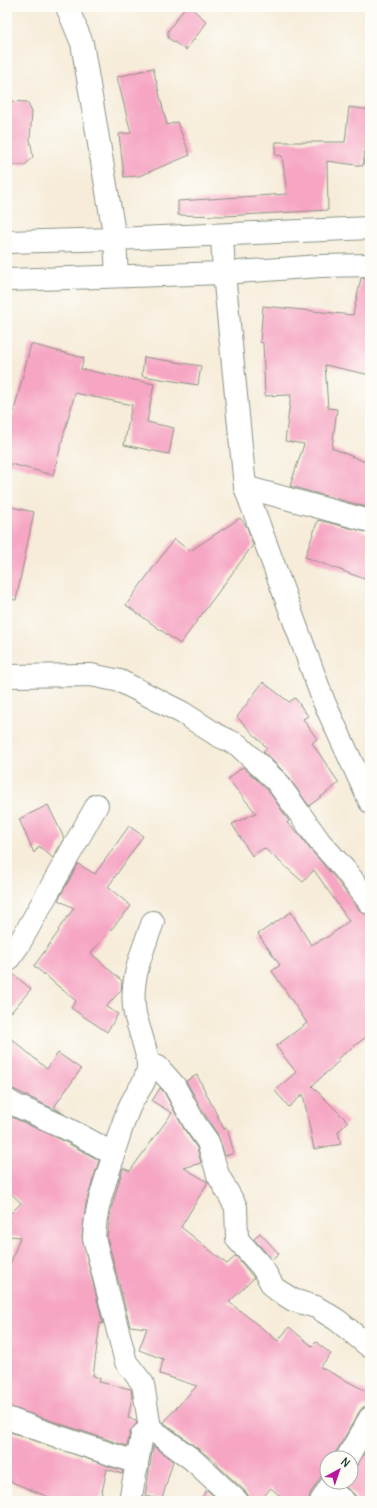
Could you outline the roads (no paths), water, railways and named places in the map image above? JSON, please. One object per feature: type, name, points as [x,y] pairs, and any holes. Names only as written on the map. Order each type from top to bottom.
[{"type":"street","points":[[67,7],[82,43],[115,239],[117,276]]},
{"type":"street","points":[[7,242],[222,235],[370,228]]},
{"type":"street","points":[[222,235],[224,273],[245,486],[324,702],[370,802]]},
{"type":"street","points":[[7,280],[224,273],[320,266],[370,265]]},
{"type":"street","points":[[245,486],[370,521]]},
{"type":"street","points":[[7,676],[91,675],[120,681],[183,713],[217,735],[238,745],[277,782],[320,842],[345,870],[370,903]]},
{"type":"street","points":[[7,961],[18,946],[97,805]]},
{"type":"street","points":[[153,922],[136,973],[134,996],[135,1013],[149,1064],[147,1076],[129,1107],[114,1151],[101,1196],[94,1227],[94,1238],[126,1362],[143,1384],[150,1428],[193,1460],[237,1501]]},
{"type":"street","points":[[149,1064],[158,1067],[174,1085],[194,1122],[208,1142],[218,1175],[236,1207],[237,1239],[262,1267],[274,1288],[293,1300],[316,1307],[337,1320],[370,1347]]},
{"type":"street","points":[[7,1100],[14,1105],[67,1129],[114,1155]]},
{"type":"street","points":[[7,1418],[132,1461],[137,1467]]},
{"type":"street","points":[[352,1450],[370,1418]]},
{"type":"street","points":[[130,1501],[142,1435],[150,1428]]}]
